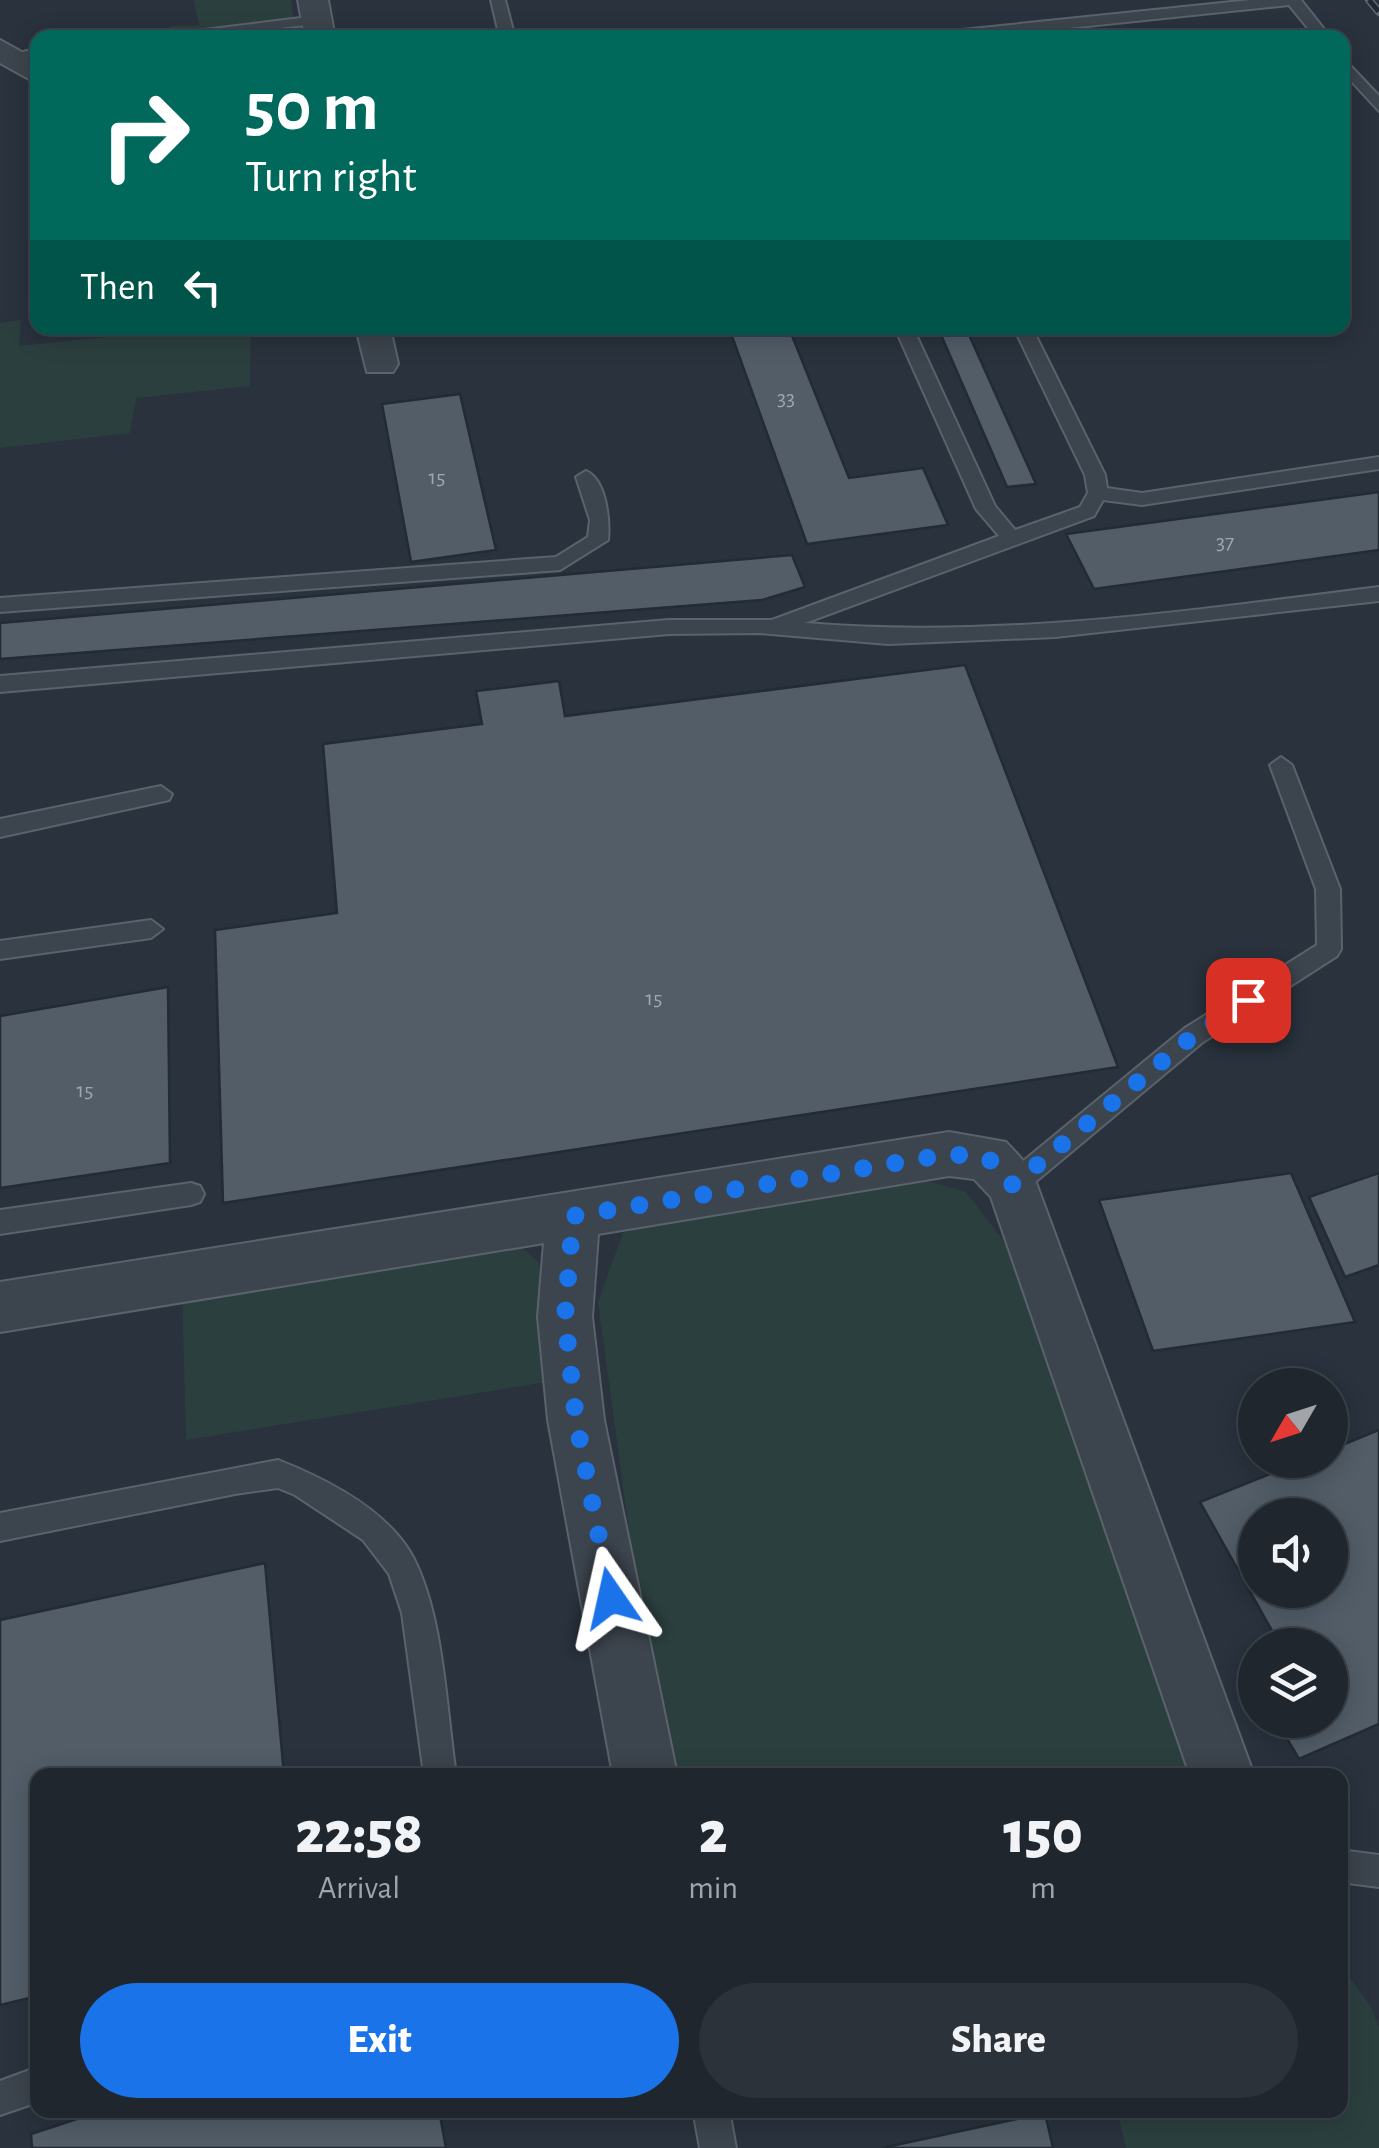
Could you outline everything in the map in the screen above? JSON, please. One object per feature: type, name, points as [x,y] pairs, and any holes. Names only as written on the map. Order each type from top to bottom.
[{"type":"street","points":[[374,335],[380,364]]},
{"type":"street","points":[[0,1307],[950,1154],[988,1158],[1013,1185],[1220,1768]]},
{"type":"street","points":[[573,1216],[565,1317],[576,1420],[645,1768]]},
{"type":"lane","points":[[498,0],[506,30]]},
{"type":"lane","points":[[1002,30],[1294,0],[1318,30]]},
{"type":"lane","points":[[219,30],[317,19]]},
{"type":"lane","points":[[1350,71],[1379,106]]},
{"type":"lane","points":[[907,335],[986,509],[1013,540]]},
{"type":"lane","points":[[772,627],[1087,511],[1098,494],[1095,476],[1026,335]]},
{"type":"lane","points":[[1098,494],[1142,499],[1379,463]]},
{"type":"lane","points":[[0,605],[560,562],[598,540],[600,520],[586,477]]},
{"type":"lane","points":[[0,684],[669,627],[772,627],[888,637],[1055,630],[1268,610],[1379,594]]},
{"type":"lane","points":[[1013,1185],[1194,1035],[1329,948],[1328,890],[1281,765]]},
{"type":"lane","points":[[0,828],[160,794]]},
{"type":"lane","points":[[0,950],[151,929]]},
{"type":"lane","points":[[0,1222],[191,1194]]},
{"type":"lane","points":[[0,1527],[278,1474],[305,1485],[373,1530],[401,1565],[417,1613],[439,1768]]},
{"type":"lane","points":[[1348,1867],[1379,1872]]},
{"type":"lane","points":[[0,2098],[30,2087]]},
{"type":"lane","points":[[712,2118],[718,2148]]},
{"type":"shaded area","points":[[194,0],[291,0],[295,30],[170,30],[170,26],[199,25]]},
{"type":"shaded area","points":[[21,320],[19,346],[126,335],[251,335],[250,386],[136,398],[130,433],[0,448],[0,323]]},
{"type":"shaded area","points":[[919,1178],[966,1192],[1021,1263],[1197,1768],[673,1768],[632,1552],[598,1302],[623,1233],[649,1223]]},
{"type":"shaded area","points":[[517,1243],[539,1263],[553,1381],[186,1440],[182,1291]]},
{"type":"shaded area","points":[[1348,1975],[1371,2007],[1379,2027],[1379,2148],[1126,2148],[1119,2118],[1348,2118]]},
{"type":"building","points":[[732,335],[792,335],[849,478],[923,468],[948,525],[807,544]]},
{"type":"building","points":[[941,335],[969,335],[1036,484],[1007,487]]},
{"type":"building","points":[[460,394],[496,550],[411,562],[382,404]]},
{"type":"building","points":[[1379,492],[1379,550],[1094,589],[1066,534]]},
{"type":"building","points":[[792,555],[805,587],[762,600],[0,659],[0,623]]},
{"type":"building","points":[[965,665],[1118,1067],[223,1203],[215,930],[337,913],[323,744],[482,724],[476,691],[559,681],[565,716]]},
{"type":"building","points":[[168,987],[170,1163],[0,1188],[0,1016]]},
{"type":"building","points":[[1291,1173],[1355,1322],[1153,1351],[1099,1200]]},
{"type":"building","points":[[1379,1173],[1379,1265],[1345,1277],[1309,1197]]},
{"type":"building","points":[[1379,1430],[1379,1724],[1348,1738],[1348,1628],[1270,1628],[1259,1608],[1348,1608],[1348,1498],[1238,1498],[1238,1570],[1200,1502],[1260,1478],[1348,1478],[1348,1443]]},
{"type":"building","points":[[265,1563],[283,1768],[30,1768],[30,1998],[0,2005],[0,1620]]},
{"type":"building","points":[[1287,1738],[1347,1738],[1299,1759]]},
{"type":"building","points":[[80,2118],[440,2118],[446,2148],[32,2148],[31,2134]]},
{"type":"building","points":[[1022,2118],[1046,2118],[1053,2148],[882,2148]]},
{"type":"railway","points":[[1369,0],[1379,12]]},
{"type":"route","points":[[611,1598],[576,1420],[565,1317],[573,1216],[950,1154],[988,1158],[1013,1185],[1194,1035],[1248,1000]]}]
